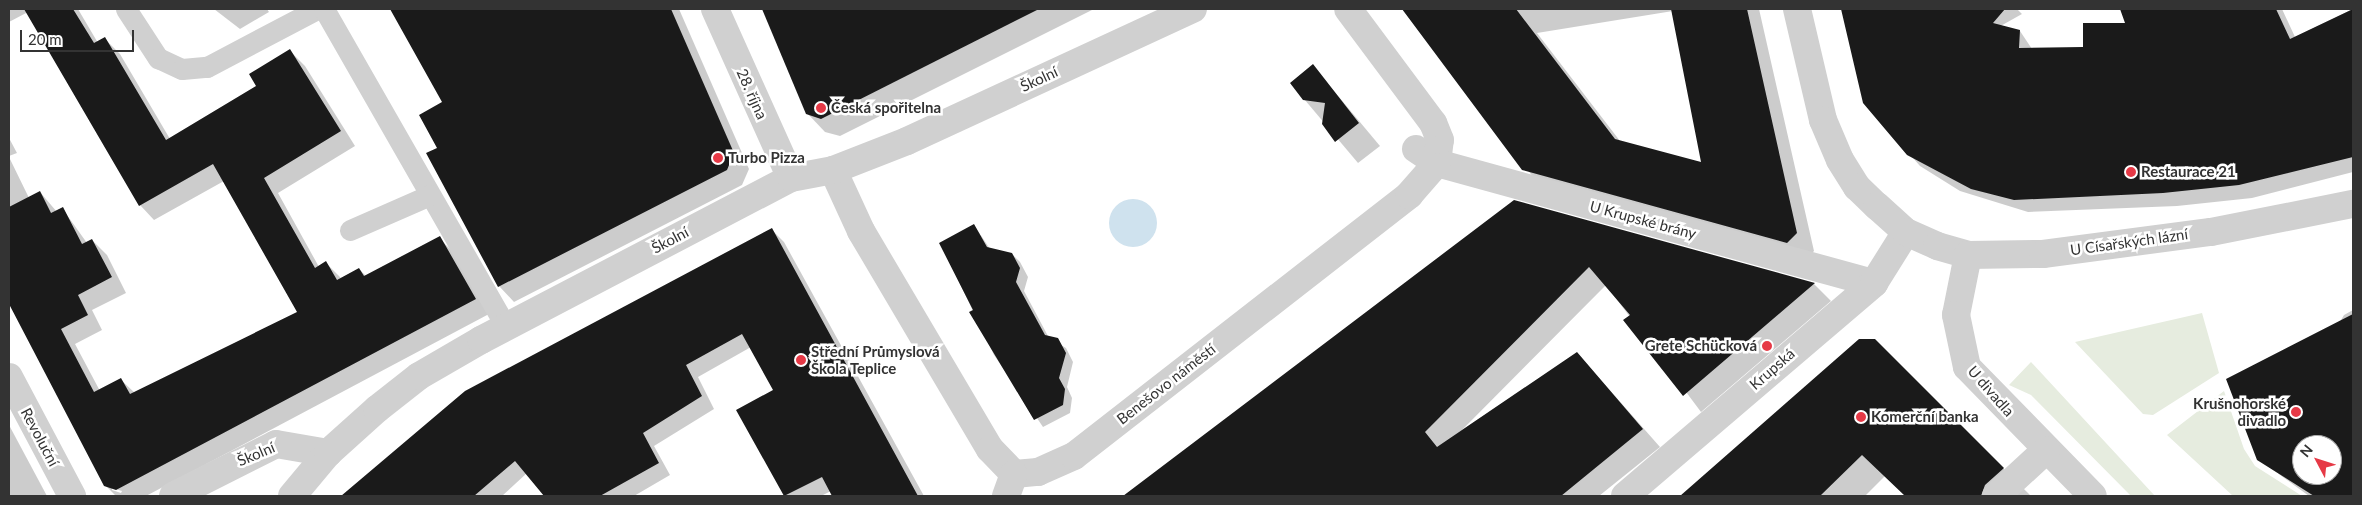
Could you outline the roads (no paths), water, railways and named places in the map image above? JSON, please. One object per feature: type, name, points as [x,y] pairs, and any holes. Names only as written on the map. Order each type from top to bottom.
[{"type":"street","name":"28. října","points":[[715,9],[791,178]]},
{"type":"street","name":"Školní","points":[[173,496],[276,444],[328,453],[419,376],[506,327],[791,178],[833,170],[907,141],[1193,9]]},
{"type":"street","points":[[1348,9],[1432,123],[1440,140],[1427,156]]},
{"type":"street","points":[[1798,9],[1823,120],[1840,160],[1857,187],[1906,232]]},
{"type":"street","name":"Benešovo náměstí","points":[[833,170],[862,231],[1010,485],[1074,456],[1409,196],[1427,156]]},
{"type":"street","name":"U Krupské brány","points":[[1427,156],[1874,283]]},
{"type":"street","name":"U Císařských lázní","points":[[1906,232],[1968,256],[2043,254],[2201,233],[2353,204]]},
{"type":"street","name":"Krupská","points":[[1625,496],[1874,283],[1906,232]]},
{"type":"street","name":"U divadla","points":[[1968,256],[1956,314],[1968,367],[2046,450],[2093,496]]},
{"type":"street","name":"Revoluční","points":[[9,377],[72,496]]},
{"type":"street","points":[[1996,496],[2046,450]]},
{"type":"street","points":[[292,496],[328,453]]},
{"type":"lane","points":[[126,9],[158,58],[182,69],[207,67],[317,9]]},
{"type":"lane","points":[[324,9],[506,327]]},
{"type":"lane","points":[[350,230],[430,195]]},
{"type":"water","points":[[1133,199],[1142,201],[1150,206],[1155,214],[1157,223],[1155,232],[1150,240],[1142,245],[1133,247],[1124,245],[1116,240],[1111,232],[1109,223],[1111,214],[1116,206],[1124,201]]},
{"type":"place","name":"Česká spořitelna","points":[[821,108]]},
{"type":"place","name":"Turbo Pizza","points":[[718,158]]},
{"type":"place","name":"Restaurace 21","points":[[2131,172]]},
{"type":"place","name":"Grete Schücková","points":[[1767,346]]},
{"type":"place","name":"Střední Průmyslová Škola Teplice","points":[[801,360]]},
{"type":"place","name":"Krušnohorské divadlo","points":[[2296,412]]},
{"type":"place","name":"Komerční banka","points":[[1861,417]]}]
